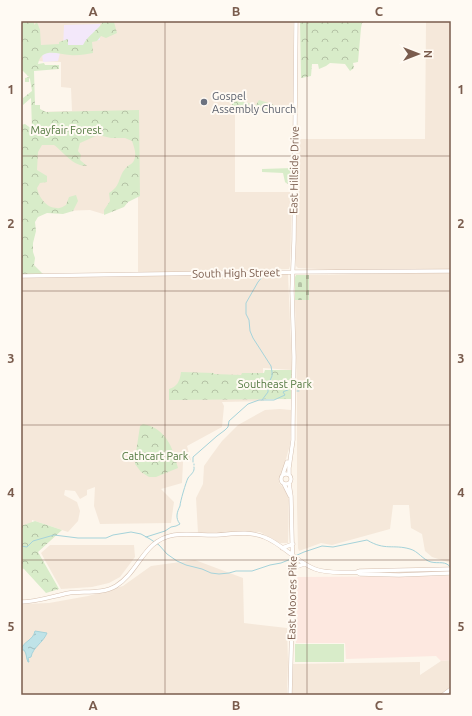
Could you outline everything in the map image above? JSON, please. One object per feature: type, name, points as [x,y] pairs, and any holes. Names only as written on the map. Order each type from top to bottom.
[{"type":"main road","name":"East Hillside Drive","points":[[293,272],[296,21]]},
{"type":"main road","name":"South High Street","points":[[21,276],[451,271]]},
{"type":"main road","points":[[291,448],[281,479],[284,484],[289,483],[291,479],[289,475],[289,468],[291,448],[293,424],[293,272]]},
{"type":"main road","points":[[283,474],[289,475]]},
{"type":"main road","name":"East Moores Pike","points":[[289,483],[293,544],[290,695]]},
{"type":"main road","name":"East Moores Pike","points":[[284,484],[291,500]]},
{"type":"main road","points":[[21,602],[36,601],[71,593],[112,588],[128,577],[149,547],[158,540],[168,536],[178,535],[247,533],[266,537],[304,564],[315,570],[322,571],[357,572],[360,574],[450,571]]},
{"type":"main road","points":[[282,548],[293,544]]},
{"type":"main road","points":[[293,568],[304,564]]},
{"type":"main road","points":[[443,695],[451,689]]},
{"type":"shaded area","points":[[34,21],[293,21],[294,111],[235,111],[235,192],[292,192],[290,266],[289,269],[216,272],[288,274],[292,370],[263,368],[264,401],[222,402],[224,406],[222,427],[187,446],[191,460],[183,462],[182,483],[161,489],[174,502],[171,523],[100,524],[94,506],[95,487],[87,490],[87,495],[80,499],[75,491],[65,490],[64,495],[77,502],[80,511],[78,521],[68,532],[32,520],[31,554],[21,555],[21,276],[138,273],[138,196],[103,214],[90,210],[34,212],[37,112],[72,111],[71,88],[61,87],[61,62],[34,61]]},
{"type":"shaded area","points":[[426,21],[451,21],[451,271],[356,271],[298,268],[296,266],[295,139],[425,139]]},
{"type":"shaded area","points":[[100,24],[100,40],[91,41],[91,47],[60,53],[58,61],[43,62],[42,54],[47,51],[63,49],[64,25]]},
{"type":"shaded area","points":[[451,272],[451,563],[432,557],[425,551],[422,534],[411,528],[409,505],[393,505],[390,529],[332,545],[321,543],[299,551],[297,506],[295,300],[309,300],[309,275]]},
{"type":"shaded area","points":[[265,410],[291,410],[290,445],[279,483],[286,490],[289,500],[288,543],[280,543],[260,532],[198,533],[196,498],[203,484],[204,466],[222,441],[238,425]]},
{"type":"shaded area","points":[[50,545],[134,545],[135,557],[120,577],[109,583],[92,587],[61,589],[41,553]]},
{"type":"shaded area","points":[[195,560],[243,578],[244,623],[287,628],[287,695],[21,695],[21,604],[49,603],[88,596],[123,586],[151,566]]},
{"type":"shaded area","points":[[451,576],[451,660],[441,661],[436,656],[346,659],[345,643],[296,643],[297,577]]},
{"type":"shaded area","points":[[451,660],[451,695],[292,695],[293,664],[420,662],[420,675],[441,661]]},
{"type":"green space","name":"Mayfair Forest","points":[[21,21],[34,21],[34,25],[37,22],[40,30],[41,45],[59,44],[59,42],[68,39],[68,45],[83,45],[87,38],[103,22],[114,22],[117,33],[106,38],[101,36],[97,41],[92,42],[93,53],[73,55],[46,53],[43,55],[38,64],[44,63],[45,65],[59,65],[59,69],[34,71],[35,105],[40,105],[40,109],[46,112],[139,110],[140,196],[128,202],[124,207],[104,215],[104,210],[110,201],[109,193],[116,187],[126,167],[134,160],[135,151],[132,141],[125,138],[111,138],[98,135],[80,143],[78,151],[81,155],[80,160],[87,166],[77,164],[54,145],[42,145],[38,152],[37,170],[47,176],[47,182],[40,183],[37,188],[39,195],[46,204],[53,208],[66,205],[69,197],[76,195],[78,201],[73,211],[63,214],[47,213],[38,217],[35,222],[36,231],[33,243],[35,258],[34,265],[44,275],[21,274],[21,125],[25,124],[32,129],[31,98],[23,105],[23,98],[32,91],[30,79],[29,78],[29,82],[25,82],[25,78],[29,77],[21,71]]},
{"type":"green space","points":[[300,21],[365,21],[362,23],[361,28],[358,62],[353,63],[354,68],[350,71],[345,64],[330,63],[319,69],[318,64],[312,64],[311,76],[301,78]]},
{"type":"green space","points":[[232,100],[249,103],[250,105],[256,105],[259,100],[272,104],[279,109],[293,110],[232,111]]},
{"type":"green space","points":[[292,168],[291,178],[288,180],[288,184],[285,182],[283,173],[262,172],[262,169]]},
{"type":"green space","points":[[296,275],[309,275],[309,300],[295,300]]},
{"type":"green space","name":"Southeast Park","points":[[265,370],[292,370],[291,399],[169,400],[169,389],[178,383],[181,372],[241,375],[242,373],[264,373]]},
{"type":"green space","name":"Cathcart Park","points":[[143,424],[151,426],[163,434],[171,446],[178,468],[156,477],[149,477],[141,472],[135,464],[135,459],[140,426]]},
{"type":"green space","points":[[35,521],[62,530],[38,552],[59,589],[46,593],[24,569],[21,568],[21,526]]},
{"type":"green space","points":[[295,644],[344,644],[344,662],[295,662]]},
{"type":"water","points":[[35,631],[47,633],[34,650],[31,657],[28,658],[28,662],[24,650],[21,650]]},
{"type":"waterway","points":[[262,400],[268,392],[268,385],[272,372],[271,366],[250,331],[249,320],[246,314],[246,303],[263,276]]},
{"type":"waterway","points":[[193,462],[193,457],[225,430],[228,427],[229,421],[248,404],[259,400],[274,400],[285,395],[283,392],[288,390]]},
{"type":"waterway","points":[[146,537],[180,524],[177,520],[177,513],[187,480],[193,472],[194,467]]},
{"type":"waterway","points":[[21,546],[27,547],[33,541],[54,535],[78,538],[106,538],[113,535],[131,532],[141,534],[150,539],[177,561],[211,573],[219,574],[236,571],[252,571],[291,559]]},
{"type":"waterway","points":[[295,556],[322,546],[333,547],[367,540],[379,545],[410,549],[428,561],[434,563],[445,563],[451,568]]},
{"type":"place","name":"Gospel Assembly Church","points":[[204,102]]}]
